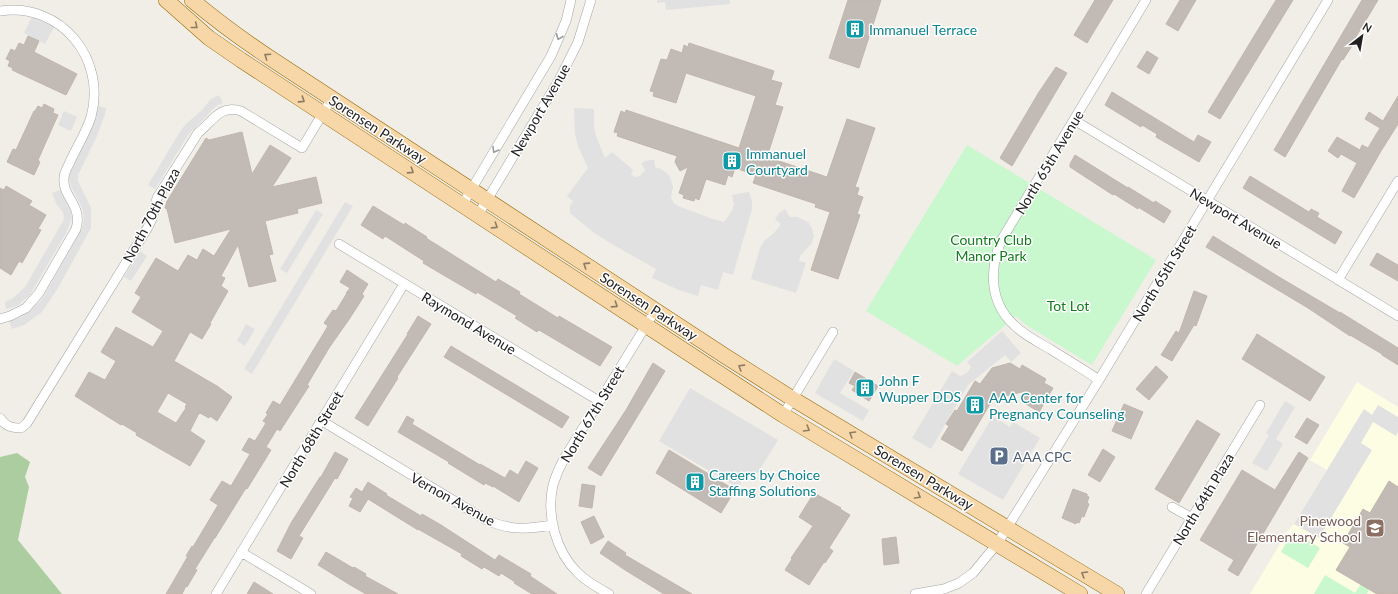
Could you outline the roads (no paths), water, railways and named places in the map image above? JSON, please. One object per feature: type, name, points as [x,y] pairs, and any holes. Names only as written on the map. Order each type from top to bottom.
[{"type":"main road","name":"Sorensen Parkway","points":[[166,0],[209,38],[322,114],[784,415],[1080,594]]},
{"type":"main road","name":"Sorensen Parkway","points":[[192,0],[237,36],[655,311],[793,399],[1117,594]]},
{"type":"street","name":"Newport Avenue","points":[[462,205],[551,56],[566,21],[571,0]]},
{"type":"street","name":"Newport Avenue","points":[[478,215],[560,80],[578,42],[591,0]]},
{"type":"street","name":"North 65th Avenue","points":[[1099,380],[1029,336],[1007,318],[1000,307],[995,294],[993,272],[996,255],[1002,239],[1146,0]]},
{"type":"street","name":"North 65th Street","points":[[916,594],[944,589],[959,583],[973,573],[997,544],[1099,380],[1328,0]]},
{"type":"street","points":[[0,11],[24,11],[59,24],[71,34],[79,43],[87,58],[93,79],[94,90],[90,119],[71,159],[64,178],[65,187],[77,210],[78,223],[76,229],[39,293],[26,308],[0,320]]},
{"type":"street","name":"North 70th Plaza","points":[[0,418],[3,424],[12,428],[21,428],[27,424],[148,227],[152,219],[157,198],[193,139],[220,112],[226,109],[241,111],[302,148],[332,98]]},
{"type":"street","name":"Newport Avenue","points":[[1074,120],[1398,316]]},
{"type":"street","points":[[1338,280],[1398,181]]},
{"type":"street","name":"Raymond Avenue","points":[[339,244],[599,401]]},
{"type":"street","name":"North 68th Street","points":[[216,594],[322,422],[404,284]]},
{"type":"street","name":"North 67th Street","points":[[554,525],[551,510],[551,498],[557,472],[655,311]]},
{"type":"street","points":[[784,415],[834,332]]},
{"type":"street","name":"North 64th Plaza","points":[[1146,594],[1260,405]]},
{"type":"street","name":"Vernon Avenue","points":[[322,422],[486,520],[510,528],[525,529],[554,525]]},
{"type":"street","points":[[1172,507],[1192,518]]},
{"type":"street","points":[[554,525],[556,536],[569,563],[585,579],[608,594]]},
{"type":"street","points":[[241,552],[311,594]]},
{"type":"place","name":"Immanuel Terrace","points":[[855,29]]},
{"type":"place","name":"Immanuel Courtyard","points":[[732,161]]},
{"type":"place","name":"John F Wupper DDS","points":[[865,388]]},
{"type":"place","name":"AAA Center for Pregnancy Counseling","points":[[975,405]]},
{"type":"place","name":"AAA CPC","points":[[999,456]]},
{"type":"place","name":"Careers by Choice Staffing Solutions","points":[[695,482]]},
{"type":"place","name":"Pinewood Elementary School","points":[[1375,528]]},
{"type":"park label","name":"Country Club Manor Park","points":[[991,248]]},
{"type":"park label","name":"Tot Lot","points":[[1068,305]]}]
